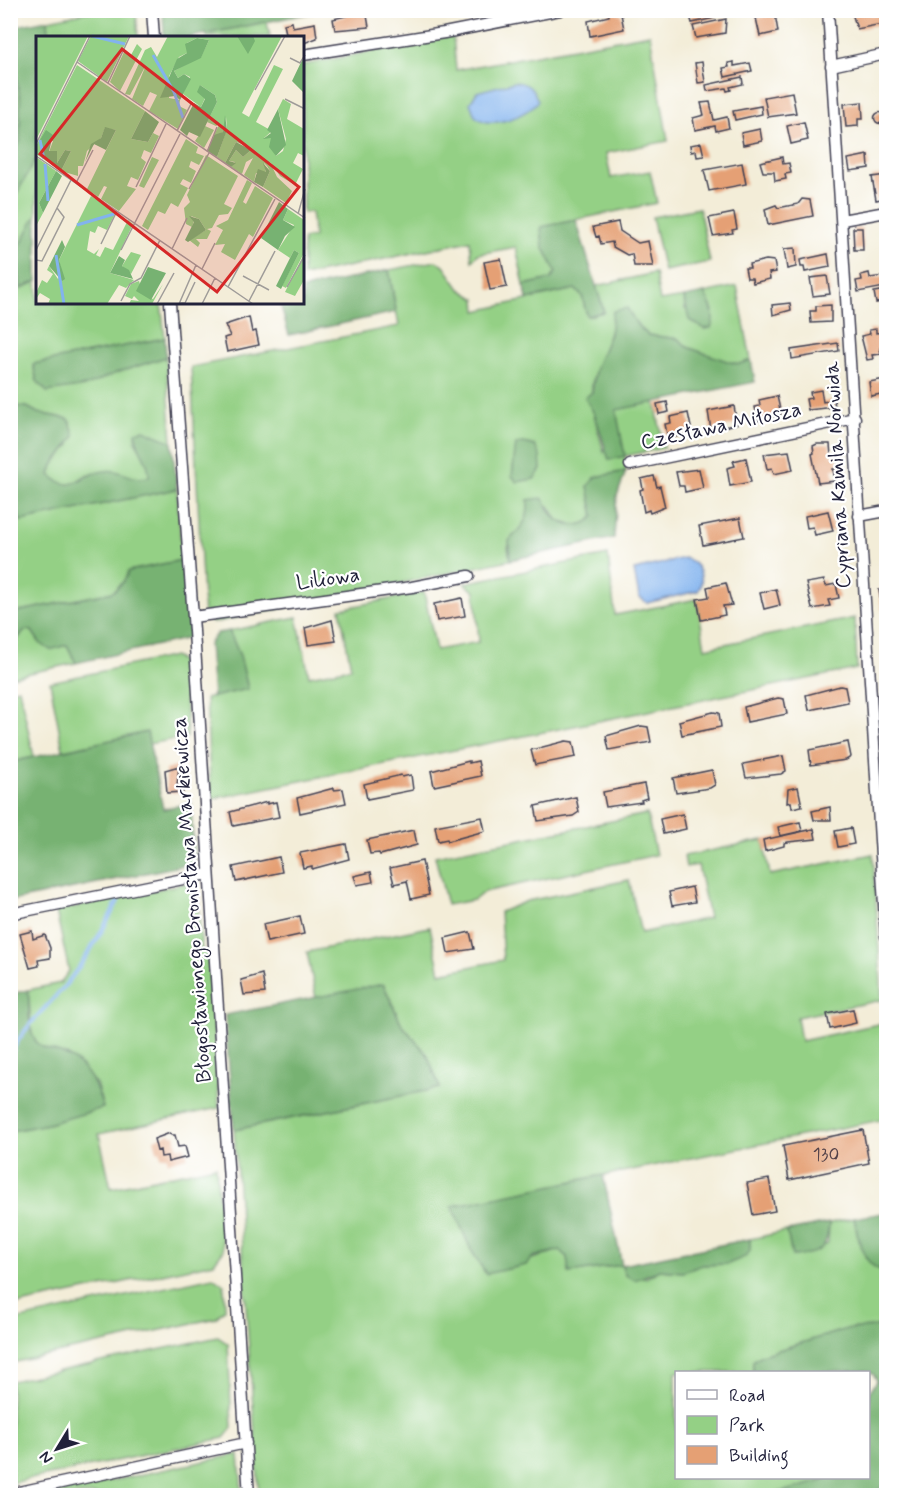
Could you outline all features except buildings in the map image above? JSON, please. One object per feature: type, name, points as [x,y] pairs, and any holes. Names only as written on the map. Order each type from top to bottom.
[{"type":"street","points":[[152,10],[154,36]]},
{"type":"street","points":[[304,55],[444,33],[560,10]]},
{"type":"street","name":"Cypriana Kamila Norwida","points":[[828,10],[886,936]]},
{"type":"street","points":[[831,66],[886,54]]},
{"type":"street","points":[[842,220],[886,212]]},
{"type":"street","name":"Błogosławionego Bronisława Markiewicza","points":[[170,304],[193,617],[249,1496]]},
{"type":"street","name":"Czesława Miłosza","points":[[630,465],[855,418]]},
{"type":"street","points":[[859,516],[886,511]]},
{"type":"street","name":"Liliowa","points":[[193,617],[411,587],[469,576]]},
{"type":"street","points":[[10,914],[208,874]]},
{"type":"street","points":[[10,1494],[246,1443]]},
{"type":"green space","points":[[163,10],[321,11],[196,36],[164,36]]},
{"type":"green space","points":[[92,11],[136,11],[138,36],[49,36],[48,20]]},
{"type":"green space","points":[[48,20],[49,36],[36,36],[36,159],[11,204],[11,153],[20,142],[20,98],[11,44],[11,27]]},
{"type":"green space","points":[[267,22],[270,36],[207,36],[206,34]]},
{"type":"green space","points":[[650,34],[668,141],[606,153],[611,178],[650,171],[657,203],[541,227],[543,246],[556,272],[551,279],[524,285],[516,247],[478,254],[472,261],[470,241],[304,276],[304,239],[314,237],[311,212],[304,213],[304,65],[453,35],[456,70]]},
{"type":"green space","points":[[10,44],[20,98],[20,142],[11,153]]},
{"type":"green space","points":[[36,159],[36,218],[21,289],[36,282],[36,304],[161,304],[165,338],[33,364],[37,381],[86,386],[116,373],[166,357],[172,442],[159,438],[135,441],[150,465],[149,477],[131,479],[86,475],[72,484],[60,483],[50,475],[53,465],[70,445],[69,419],[38,413],[27,407],[11,406],[10,204]]},
{"type":"green space","points":[[699,208],[710,262],[664,271],[652,217]]},
{"type":"green space","points":[[36,218],[36,282],[21,289],[16,254]]},
{"type":"green space","points":[[576,220],[604,312],[587,316],[582,296],[575,289],[527,299],[524,285],[551,279],[556,272],[543,246],[541,227]]},
{"type":"green space","points":[[436,261],[444,266],[460,289],[476,299],[477,311],[575,289],[582,296],[587,316],[604,312],[596,286],[655,273],[660,301],[684,297],[685,309],[713,311],[704,293],[737,286],[751,360],[739,364],[720,360],[687,347],[679,339],[648,335],[635,322],[612,325],[595,372],[592,388],[594,416],[604,452],[615,410],[655,402],[664,448],[625,456],[626,471],[596,477],[588,486],[594,517],[586,523],[578,525],[558,521],[549,506],[528,500],[529,515],[508,547],[510,560],[213,623],[204,618],[191,367],[399,326],[389,270]],"holes":[[[517,448],[541,469],[534,479],[513,468]]]},
{"type":"green space","points":[[389,270],[396,312],[289,335],[280,304],[304,304],[304,289]]},
{"type":"green space","points":[[704,293],[711,305],[713,319],[711,328],[704,329],[689,320],[684,297]]},
{"type":"green space","points":[[627,308],[638,326],[648,335],[679,339],[687,347],[730,362],[739,364],[751,360],[755,382],[616,410],[625,456],[609,460],[595,415],[585,398],[592,392],[596,367],[610,334],[613,311]]},
{"type":"green space","points":[[165,338],[166,357],[116,373],[86,386],[47,392],[37,381],[33,364]]},
{"type":"green space","points":[[11,406],[27,407],[38,413],[69,419],[75,436],[53,465],[50,475],[58,481],[71,484],[104,471],[116,471],[142,478],[149,477],[147,465],[136,438],[136,432],[144,430],[172,442],[177,489],[20,521],[11,488]]},
{"type":"green space","points":[[524,443],[535,446],[540,456],[541,469],[534,479],[517,482],[512,476],[516,444]]},
{"type":"green space","points":[[626,471],[617,496],[614,538],[510,560],[509,541],[526,518],[528,500],[542,498],[559,521],[568,525],[583,524],[594,516],[588,486],[596,477]]},
{"type":"green space","points":[[10,488],[20,521],[177,489],[182,560],[129,571],[123,582],[113,592],[11,613]]},
{"type":"green space","points":[[608,555],[615,615],[697,599],[705,648],[855,618],[857,669],[211,799],[206,698],[248,689],[240,656],[229,631],[297,617],[309,676],[351,668],[340,609],[424,592],[436,650],[479,642],[475,592],[464,583]]},
{"type":"green space","points":[[182,560],[190,638],[76,663],[67,645],[50,650],[40,643],[32,631],[26,630],[18,637],[11,650],[11,613],[113,592],[123,582],[129,571]]},
{"type":"green space","points":[[26,630],[32,631],[40,643],[67,645],[76,663],[11,677],[14,646]]},
{"type":"green space","points":[[229,631],[240,656],[248,689],[213,697],[209,644],[217,633]]},
{"type":"green space","points":[[174,656],[184,664],[187,737],[149,744],[147,733],[63,750],[50,682]]},
{"type":"green space","points":[[19,688],[34,757],[11,762],[10,690]]},
{"type":"green space","points":[[147,732],[163,809],[191,803],[194,860],[189,864],[11,901],[11,762]]},
{"type":"green space","points":[[647,814],[656,855],[484,892],[474,900],[447,905],[435,856]]},
{"type":"green space","points":[[763,840],[770,875],[873,854],[882,1000],[797,1017],[801,1041],[883,1023],[886,1119],[452,1206],[471,1250],[486,1274],[560,1250],[567,1257],[570,1273],[622,1265],[646,1278],[660,1270],[683,1272],[702,1265],[728,1264],[750,1251],[750,1239],[787,1231],[792,1256],[802,1255],[815,1251],[828,1243],[829,1223],[854,1218],[858,1237],[882,1271],[886,1271],[886,1326],[847,1329],[762,1355],[753,1361],[753,1371],[675,1371],[675,1479],[830,1479],[770,1496],[259,1495],[234,1130],[440,1088],[427,1054],[402,1025],[384,985],[316,998],[307,952],[430,927],[440,973],[503,960],[500,912],[527,901],[629,880],[641,933],[709,918],[698,865],[686,867],[684,856]]},
{"type":"green space","points":[[196,881],[202,952],[209,951],[219,1108],[99,1134],[111,1188],[216,1166],[223,1251],[214,1263],[11,1306],[10,1131],[48,1124],[103,1107],[96,1084],[67,1055],[40,1047],[32,1035],[28,990],[60,983],[69,971],[56,911]]},
{"type":"green space","points":[[383,984],[402,1025],[427,1054],[440,1088],[234,1130],[225,1015]]},
{"type":"green space","points":[[28,990],[30,1026],[36,1041],[43,1048],[74,1060],[86,1071],[95,1085],[103,1108],[48,1124],[11,1131],[11,994]]},
{"type":"green space","points":[[603,1175],[622,1265],[750,1239],[750,1251],[745,1257],[728,1264],[702,1265],[683,1272],[660,1270],[635,1280],[625,1275],[621,1265],[569,1273],[567,1257],[560,1250],[533,1257],[526,1265],[486,1274],[471,1250],[452,1206]]},
{"type":"green space","points":[[883,1213],[886,1216],[886,1271],[871,1265],[866,1258],[862,1251],[854,1218]]},
{"type":"green space","points":[[829,1223],[826,1240],[820,1249],[809,1254],[792,1256],[787,1231]]},
{"type":"green space","points":[[213,1277],[224,1285],[225,1309],[216,1318],[11,1363],[11,1321]]},
{"type":"green space","points":[[886,1326],[886,1483],[874,1495],[770,1495],[829,1479],[870,1479],[870,1391],[877,1381],[870,1371],[753,1371],[753,1361],[762,1355],[847,1329]]},
{"type":"green space","points":[[218,1337],[228,1344],[232,1428],[224,1438],[11,1483],[11,1381]]},
{"type":"green space","points":[[239,1454],[242,1495],[44,1495]]},
{"type":"water","points":[[514,82],[526,85],[532,90],[538,101],[533,107],[508,120],[499,122],[482,120],[475,116],[470,103],[477,92]]},
{"type":"water","points":[[684,558],[694,563],[700,571],[701,581],[698,591],[647,603],[639,597],[634,570]]},
{"type":"waterway","points":[[10,1054],[28,1027],[78,968],[100,935],[118,901]]},
{"type":"waterway","points":[[879,1496],[886,1488]]}]
